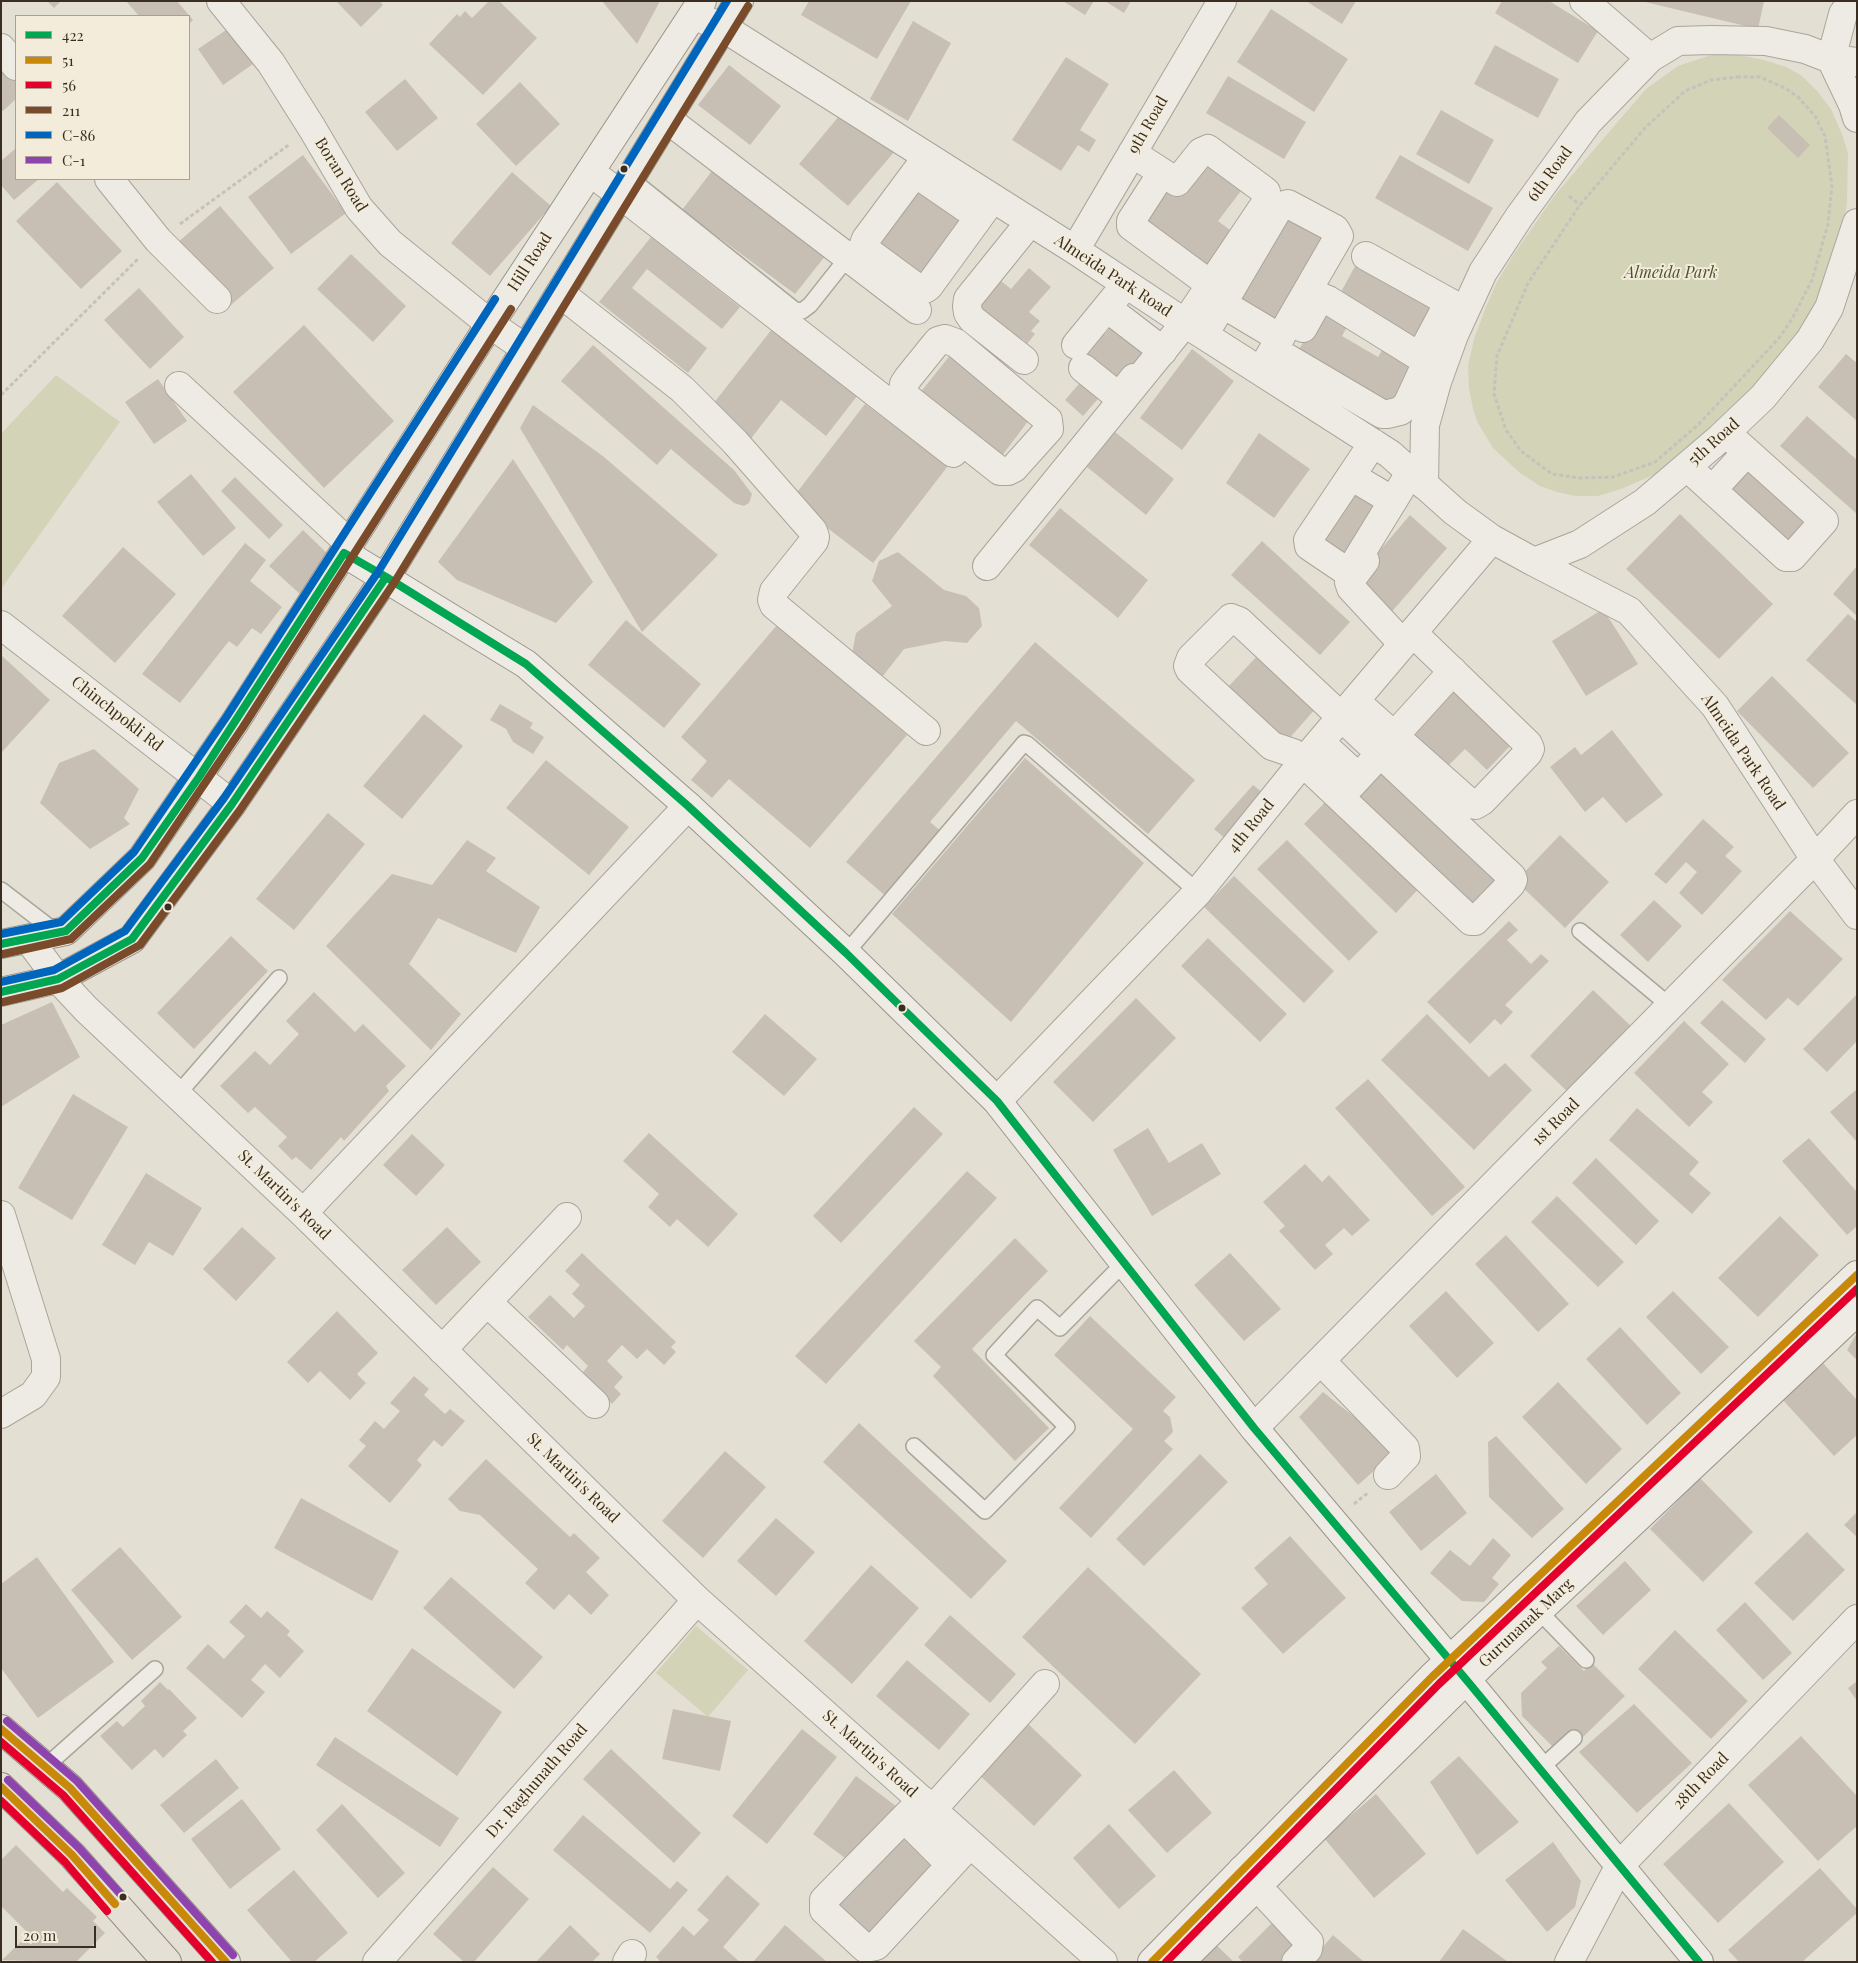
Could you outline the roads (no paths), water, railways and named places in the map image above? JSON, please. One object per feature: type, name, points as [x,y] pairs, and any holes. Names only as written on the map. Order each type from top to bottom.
[{"type":"main road","points":[[1,1729],[70,1788],[226,1962]]},
{"type":"main road","points":[[1,1787],[72,1855],[167,1962]]},
{"type":"street","name":"Boran Road","points":[[221,1],[271,63],[312,128],[358,208],[390,243],[490,324],[526,349]]},
{"type":"street","points":[[1,992],[58,979],[132,939],[232,804],[386,578],[739,1]]},
{"type":"street","name":"9th Road","points":[[1076,250],[1222,1]]},
{"type":"street","points":[[1584,1],[1650,58]]},
{"type":"street","points":[[1852,1],[1843,14],[1844,61],[1857,118]]},
{"type":"street","name":"Hill Road","points":[[1,944],[66,932],[142,858],[199,777],[490,324],[698,8]]},
{"type":"street","name":"Almeida Park Road","points":[[698,8],[921,165],[986,208],[1030,222],[1076,250],[1195,329],[1275,362],[1373,444],[1390,454],[1455,512],[1492,539]]},
{"type":"street","name":"6th Road","points":[[1417,479],[1434,360],[1457,306],[1483,272],[1519,216],[1588,122],[1650,58],[1678,41],[1710,40],[1766,41],[1805,49],[1844,61]]},
{"type":"street","points":[[1,48],[15,65]]},
{"type":"street","points":[[668,119],[918,310]]},
{"type":"street","points":[[1132,153],[1177,182],[1201,152],[1208,150],[1261,188],[1268,198],[1217,295]]},
{"type":"street","points":[[921,165],[864,244],[866,250],[919,289],[925,289],[929,286],[986,208]]},
{"type":"street","points":[[590,172],[626,187],[954,453]]},
{"type":"street","points":[[1162,173],[1131,221],[1131,226],[1217,295],[1275,362],[1382,414],[1388,414],[1400,411],[1407,405],[1434,360]]},
{"type":"street","points":[[110,180],[158,240],[217,300]]},
{"type":"street","points":[[1126,284],[1107,308],[1080,357],[1119,397],[1161,350],[1195,329],[1280,206],[1288,204],[1335,229],[1339,236],[1275,362]]},
{"type":"street","points":[[1024,360],[972,319],[968,313],[967,306],[968,299],[1030,222]]},
{"type":"street","name":"5th Road","points":[[1534,562],[1580,544],[1645,502],[1726,433],[1763,397],[1810,340],[1829,308],[1857,223]]},
{"type":"street","points":[[1366,256],[1457,306]]},
{"type":"street","points":[[560,293],[682,389],[736,442],[813,531],[814,541],[774,591],[772,600],[774,605],[926,731]]},
{"type":"street","points":[[1275,362],[1317,303],[1323,298],[1434,360]]},
{"type":"street","points":[[1107,308],[1161,350]]},
{"type":"street","points":[[1352,308],[1434,360]]},
{"type":"street","points":[[949,339],[1048,420],[1049,429],[1042,437],[1014,468],[1008,471],[1000,471],[912,403],[903,391],[904,384],[938,341],[949,339]]},
{"type":"street","points":[[987,566],[1161,350]]},
{"type":"street","points":[[178,386],[347,549],[386,578],[526,664],[688,806],[846,953],[996,1101],[1254,1428],[1699,1962]]},
{"type":"street","points":[[1687,467],[1786,557],[1792,557],[1824,521],[1726,433]]},
{"type":"street","points":[[1042,437],[1072,461]]},
{"type":"street","points":[[1373,444],[1308,544],[1311,548],[1348,572],[1393,501],[1417,479]]},
{"type":"street","points":[[1712,490],[1747,452]]},
{"type":"street","points":[[1351,476],[1393,501]]},
{"type":"street","points":[[1358,777],[1305,752],[1272,746],[1190,670],[1188,666],[1191,658],[1227,620],[1235,618],[1387,745],[1467,802],[1475,805],[1482,801],[1528,753],[1530,748],[1528,744],[1453,671],[1408,638],[1351,588],[1349,582],[1417,479]]},
{"type":"street","points":[[1492,539],[1534,562]]},
{"type":"street","name":"4th Road","points":[[996,1101],[1198,892],[1305,752],[1342,708],[1408,638],[1492,539]]},
{"type":"street","name":"Almeida Park Road","points":[[1534,562],[1629,611],[1715,706],[1815,859],[1857,915]]},
{"type":"street","name":"Chinchpokli Rd","points":[[1,625],[232,804]]},
{"type":"street","points":[[1340,797],[1453,671]]},
{"type":"street","points":[[1305,752],[1340,797],[1471,921],[1475,920],[1511,884],[1512,877],[1387,745]]},
{"type":"street","points":[[303,1212],[688,806]]},
{"type":"street","name":"1st Road","points":[[1254,1428],[1815,859],[1857,814]]},
{"type":"street","name":"St. Martin's Road","points":[[29,940],[58,979],[86,1009],[303,1212],[697,1600],[920,1809],[970,1844],[1103,1962]]},
{"type":"street","points":[[1,1215],[46,1359],[46,1377],[33,1396],[1,1414]]},
{"type":"street","points":[[442,1350],[567,1217]]},
{"type":"street","name":"Gurunanak Marg","points":[[1152,1962],[1250,1878],[1530,1602],[1857,1275]]},
{"type":"street","points":[[487,1302],[595,1404]]},
{"type":"street","name":"Gurunanak Marg","points":[[1530,1602],[1857,1311]]},
{"type":"street","points":[[1321,1361],[1405,1448],[1406,1456],[1388,1475]]},
{"type":"street","name":"Dr. Raghunath Road","points":[[378,1962],[697,1600]]},
{"type":"street","name":"28th Road","points":[[1569,1962],[1620,1866],[1857,1619]]},
{"type":"street","points":[[970,1844],[876,1946],[865,1948],[824,1910],[824,1900],[920,1809],[1045,1684]]},
{"type":"street","points":[[920,1809],[950,1864]]},
{"type":"street","points":[[1250,1878],[1309,1942],[1308,1949],[1296,1962]]},
{"type":"street","name":"Gurunanak Marg","points":[[1180,1962],[1250,1878]]},
{"type":"lane","points":[[626,187],[794,310],[802,311],[810,305],[848,257]]},
{"type":"lane","points":[[846,953],[1024,743],[1198,892]]},
{"type":"lane","points":[[1,890],[57,933]]},
{"type":"lane","points":[[1580,932],[1670,1006]]},
{"type":"lane","points":[[177,1095],[279,978]]},
{"type":"lane","points":[[914,1446],[985,1512],[1067,1427],[994,1356],[1037,1308],[1060,1328],[1124,1263]]},
{"type":"lane","points":[[1530,1602],[1586,1660]]},
{"type":"lane","points":[[45,1767],[155,1668]]},
{"type":"lane","points":[[1540,1769],[1574,1738]]},
{"type":"park label","name":"Almeida Park","points":[[1671,273]]}]
